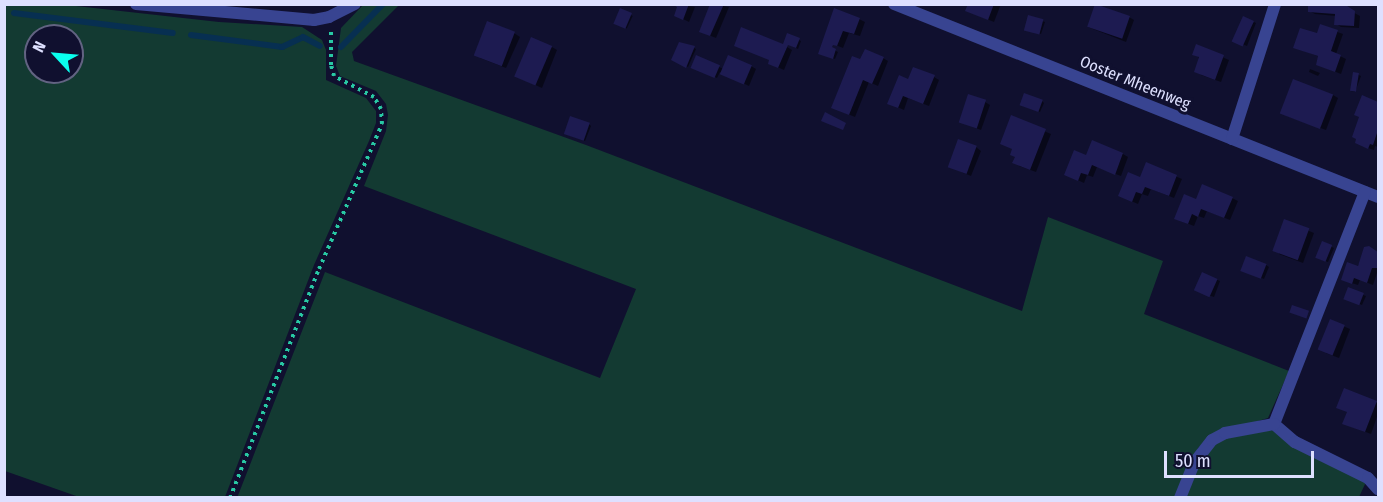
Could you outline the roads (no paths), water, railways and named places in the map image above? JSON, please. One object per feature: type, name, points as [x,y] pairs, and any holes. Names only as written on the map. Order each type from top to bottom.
[{"type":"street","points":[[136,4],[314,20],[329,17],[355,4]]},
{"type":"street","name":"Ooster Mheenweg","points":[[894,4],[923,10],[1232,139],[1378,197]]},
{"type":"street","points":[[1232,139],[1275,4]]},
{"type":"street","points":[[1274,424],[1365,192]]},
{"type":"street","points":[[1274,424],[1295,442],[1368,478],[1378,489]]},
{"type":"street","points":[[1180,498],[1194,463],[1212,440],[1225,433],[1274,424]]},
{"type":"waterway","points":[[341,47],[383,4]]},
{"type":"waterway","points":[[14,13],[173,33]]},
{"type":"waterway","points":[[191,35],[282,47],[303,37],[320,46]]}]
